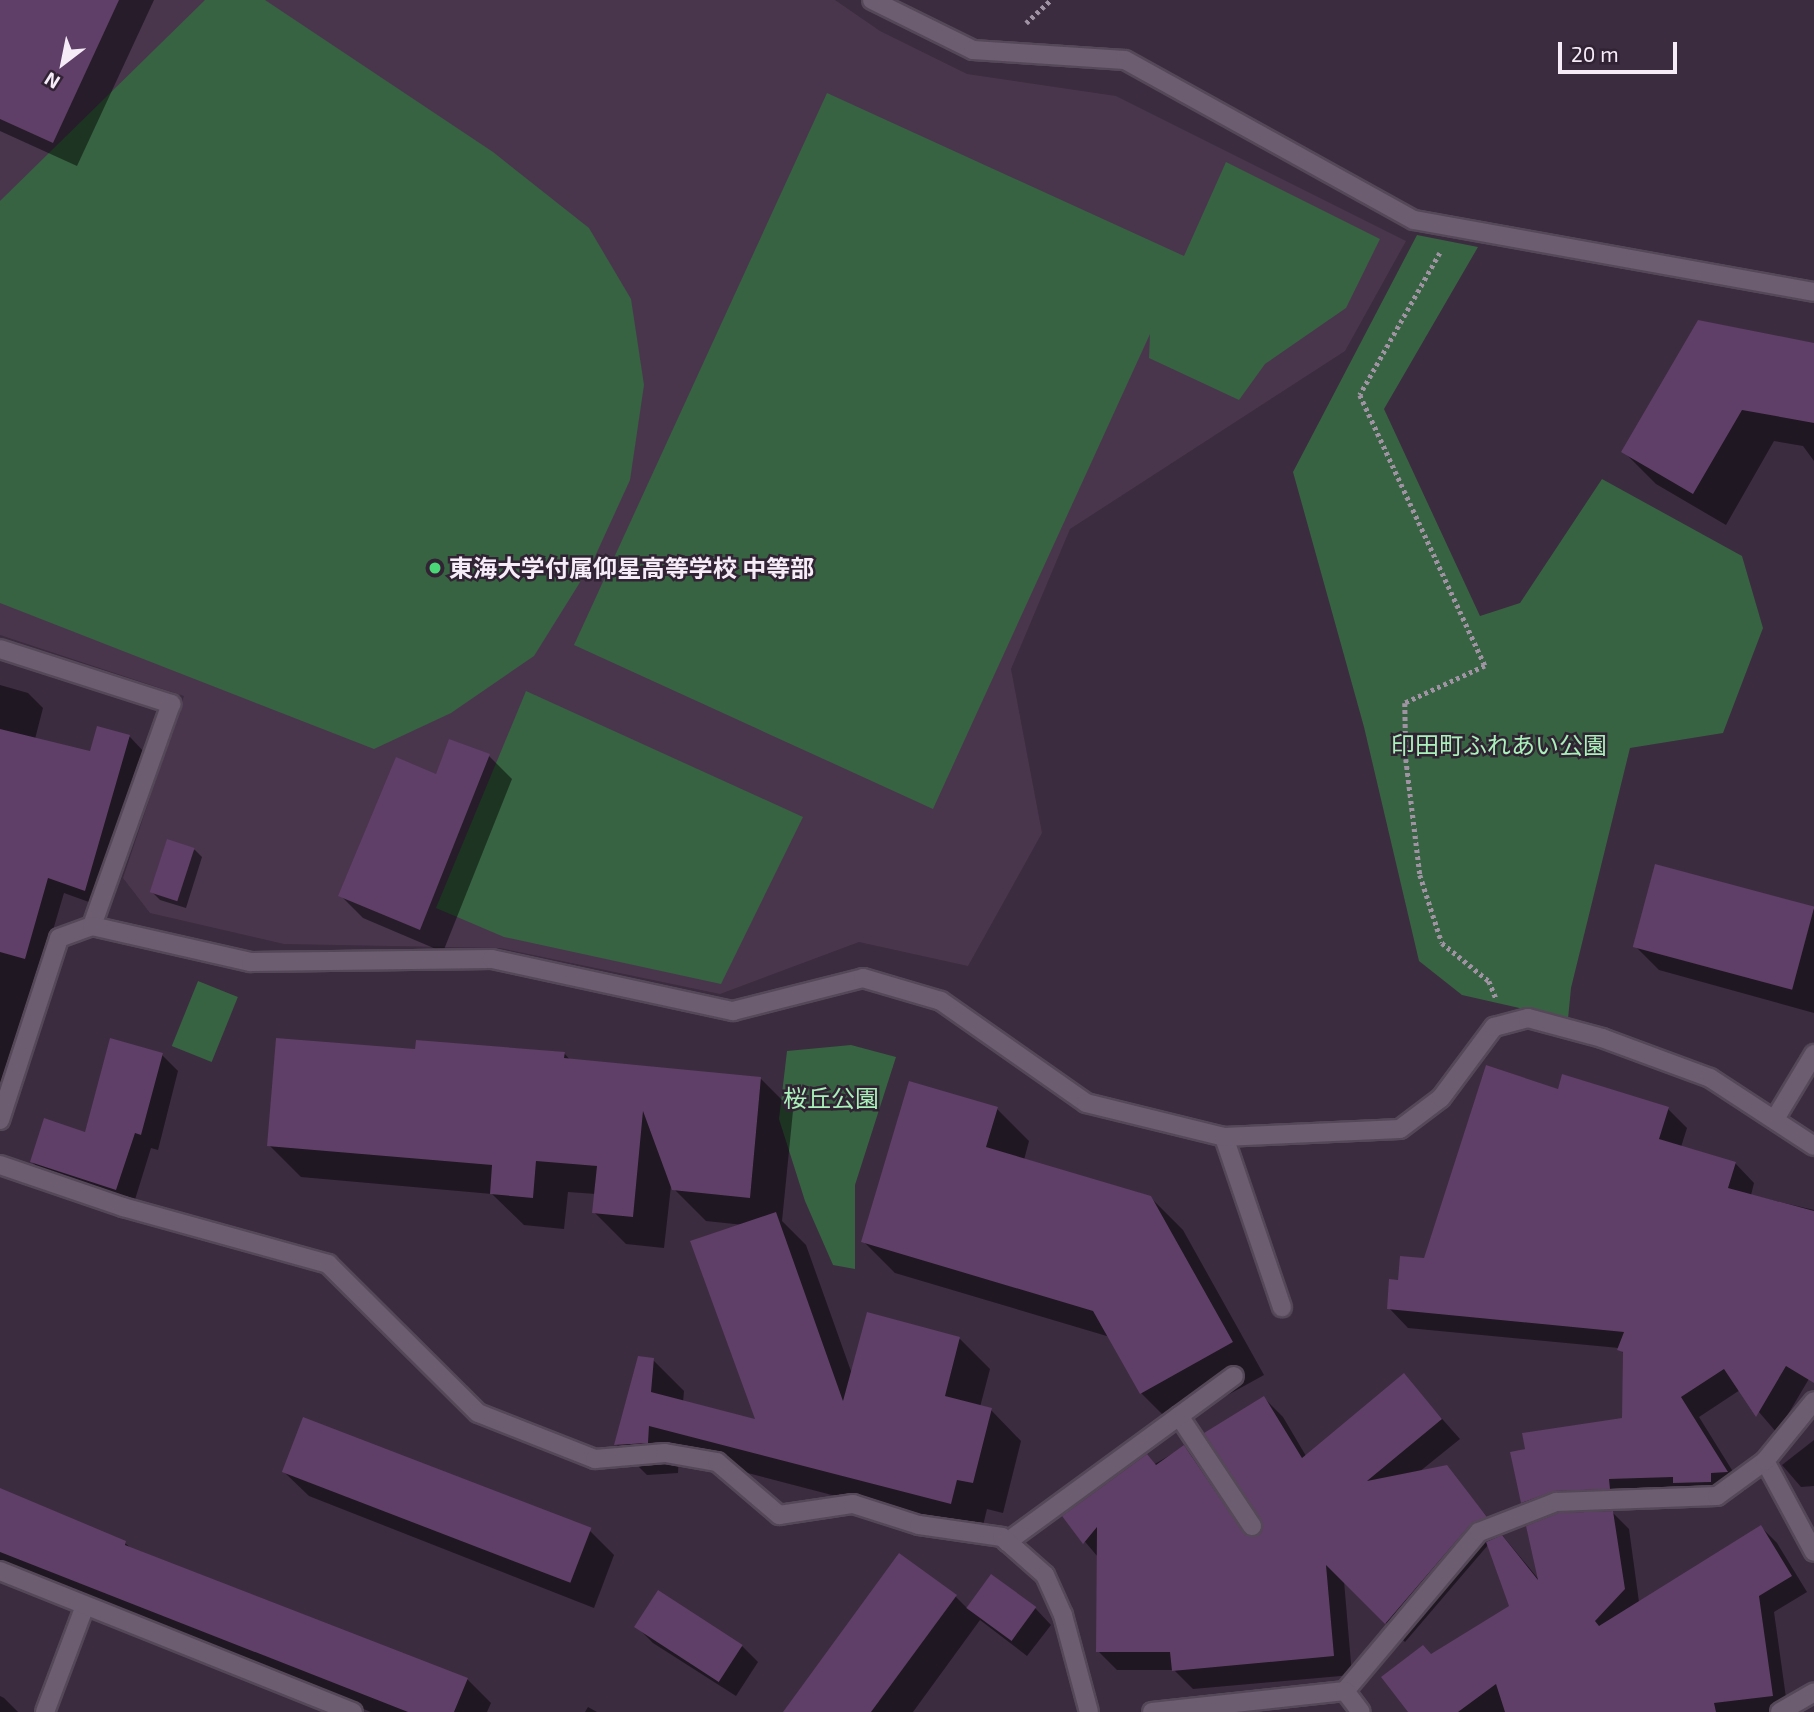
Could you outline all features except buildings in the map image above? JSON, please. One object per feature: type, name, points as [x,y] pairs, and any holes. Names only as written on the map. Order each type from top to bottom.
[{"type":"street","points":[[872,0],[973,50],[1125,60],[1231,114],[1414,220],[1814,292]]},
{"type":"street","points":[[0,649],[171,704],[92,926]]},
{"type":"street","points":[[0,1120],[59,938],[92,926],[251,962],[492,959],[733,1011],[863,978],[941,1001],[1086,1103],[1224,1137],[1400,1129],[1441,1097],[1494,1027],[1528,1018],[1602,1038],[1710,1078],[1814,1146]]},
{"type":"street","points":[[1775,1119],[1814,1054]]},
{"type":"street","points":[[1224,1137],[1282,1307]]},
{"type":"street","points":[[0,1165],[123,1207],[328,1264],[478,1413],[595,1459],[665,1453],[717,1462],[779,1514],[853,1504],[919,1525],[1002,1537],[1045,1575],[1063,1615],[1089,1712]]},
{"type":"street","points":[[1007,1542],[1234,1376]]},
{"type":"street","points":[[1152,1712],[1345,1691],[1479,1532],[1556,1502],[1717,1496],[1765,1461],[1814,1401]]},
{"type":"street","points":[[1179,1416],[1252,1526]]},
{"type":"street","points":[[1765,1461],[1814,1552]]},
{"type":"street","points":[[0,1571],[84,1608],[353,1712]]},
{"type":"street","points":[[45,1712],[84,1608]]},
{"type":"street","points":[[1345,1691],[1361,1712]]},
{"type":"street","points":[[1780,1712],[1814,1692]]},
{"type":"path","points":[[1454,228],[1360,395],[1485,666],[1405,703],[1406,759],[1420,875],[1442,943],[1489,981],[1505,1024]]},
{"type":"shaded area","points":[[0,0],[835,0],[880,31],[967,74],[1116,96],[1406,241],[1345,351],[1070,529],[1011,669],[1042,833],[968,966],[859,942],[720,994],[500,948],[284,944],[150,913],[123,878],[184,696],[0,635]]},
{"type":"green space","points":[[205,0],[265,0],[493,152],[589,228],[631,299],[644,385],[630,480],[592,563],[534,656],[451,713],[374,749],[0,603],[0,201]]},
{"type":"green space","points":[[827,93],[1184,256],[1226,162],[1380,239],[1346,308],[1265,364],[1239,400],[1149,358],[1150,334],[933,809],[574,645]]},
{"type":"green space","name":"印田町ふれあい公園","points":[[1417,235],[1478,247],[1384,409],[1480,616],[1520,603],[1602,479],[1742,556],[1763,628],[1723,733],[1630,748],[1571,988],[1568,1019],[1462,995],[1419,961],[1364,727],[1293,472]]},
{"type":"green space","points":[[526,691],[803,817],[721,984],[504,937],[436,908]]},
{"type":"green space","points":[[198,981],[238,997],[212,1062],[172,1046]]},
{"type":"green space","name":"桜丘公園","points":[[851,1045],[896,1057],[855,1185],[855,1269],[833,1265],[805,1201],[779,1119],[787,1051]]},
{"type":"place","name":"東海大学付属仰星高等学校 中等部","points":[[435,568]]}]
